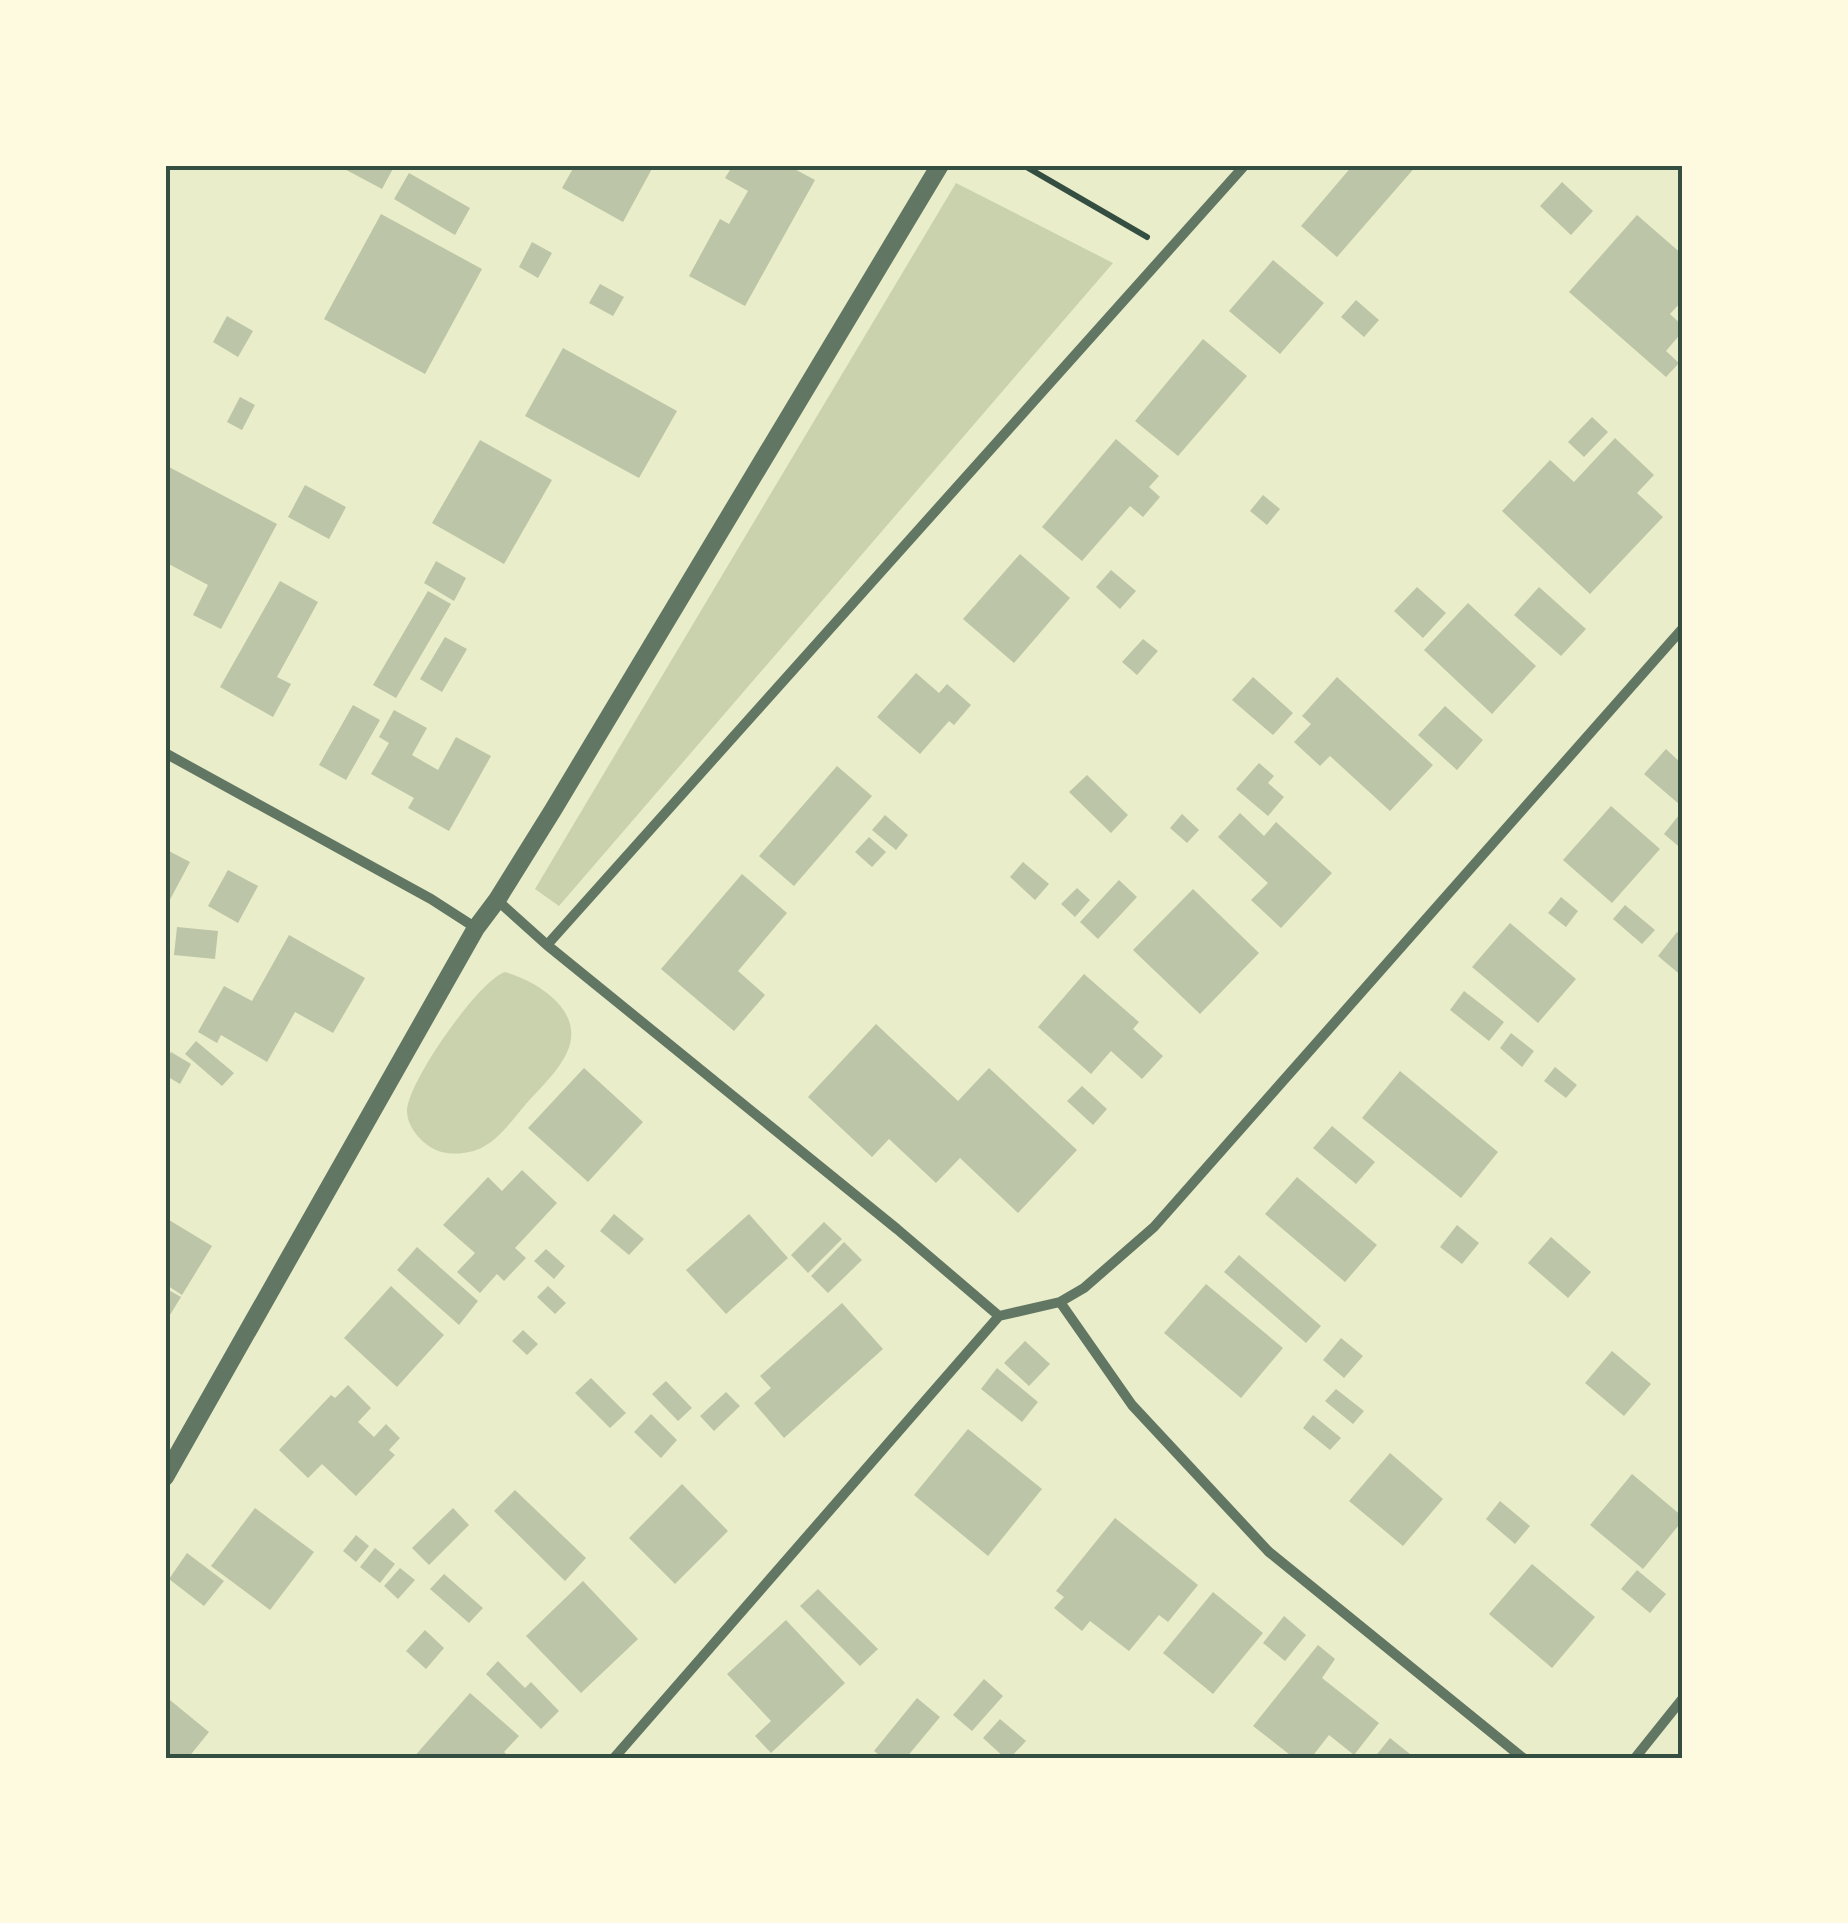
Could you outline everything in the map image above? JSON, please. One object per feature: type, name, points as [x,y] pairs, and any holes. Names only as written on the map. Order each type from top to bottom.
[{"type":"street","points":[[165,1477],[476,928],[553,810],[940,165]]},
{"type":"street","points":[[547,946],[1244,165]]},
{"type":"street","points":[[614,1758],[999,1316],[1060,1302],[1084,1288],[1154,1227],[1683,628]]},
{"type":"street","points":[[165,752],[431,899],[476,928]]},
{"type":"street","points":[[497,900],[547,946],[999,1316]]},
{"type":"street","points":[[1060,1302],[1132,1405],[1269,1552],[1523,1758]]},
{"type":"street","points":[[1635,1758],[1683,1698]]},
{"type":"path","points":[[1023,165],[1169,249]]},
{"type":"green space","points":[[956,183],[1113,263],[559,906],[535,889]]},
{"type":"green space","points":[[505,972],[533,984],[557,1002],[567,1016],[570,1044],[557,1069],[495,1138],[471,1152],[437,1151],[412,1127],[407,1111],[410,1097],[446,1034],[479,993]]},
{"type":"building","points":[[337,165],[395,165],[382,189]]},
{"type":"building","points":[[575,165],[654,165],[623,222],[562,188]]},
{"type":"building","points":[[733,165],[787,165],[815,180],[745,306],[689,276],[720,219],[729,224],[748,191],[725,178]]},
{"type":"building","points":[[1353,165],[1417,165],[1337,257],[1301,226]]},
{"type":"building","points":[[409,173],[470,208],[455,235],[394,199]]},
{"type":"building","points":[[1562,182],[1593,211],[1571,235],[1540,206]]},
{"type":"building","points":[[381,214],[482,269],[425,374],[324,319]]},
{"type":"building","points":[[1637,215],[1683,255],[1683,300],[1670,314],[1683,326],[1683,331],[1666,351],[1679,363],[1666,377],[1569,292]]},
{"type":"building","points":[[532,242],[552,253],[538,278],[519,267]]},
{"type":"building","points":[[1273,260],[1324,303],[1280,354],[1229,311]]},
{"type":"building","points":[[600,284],[624,297],[613,316],[589,303]]},
{"type":"building","points":[[1356,300],[1379,320],[1364,337],[1341,317]]},
{"type":"building","points":[[227,316],[253,331],[238,357],[213,342]]},
{"type":"building","points":[[1203,339],[1247,376],[1178,456],[1135,421]]},
{"type":"building","points":[[563,348],[677,411],[639,478],[525,416]]},
{"type":"building","points":[[240,397],[255,405],[242,430],[227,422]]},
{"type":"building","points":[[1592,417],[1608,432],[1584,457],[1568,442]]},
{"type":"building","points":[[1615,438],[1654,475],[1637,493],[1663,517],[1590,594],[1502,511],[1550,460],[1574,482]]},
{"type":"building","points":[[1116,439],[1159,476],[1149,487],[1160,497],[1143,517],[1130,506],[1082,561],[1042,527]]},
{"type":"building","points":[[480,440],[552,480],[504,564],[432,523]]},
{"type":"building","points":[[169,467],[277,524],[221,629],[193,615],[208,585],[165,562],[165,474]]},
{"type":"building","points":[[305,485],[346,507],[329,539],[288,517]]},
{"type":"building","points":[[1263,495],[1280,509],[1267,525],[1250,511]]},
{"type":"building","points":[[1020,554],[1070,598],[1014,663],[963,619]]},
{"type":"building","points":[[436,561],[466,578],[454,601],[424,583]]},
{"type":"building","points":[[1111,570],[1136,591],[1120,609],[1096,587]]},
{"type":"building","points":[[280,581],[318,602],[277,677],[291,684],[273,717],[220,687]]},
{"type":"building","points":[[1417,587],[1446,613],[1423,638],[1394,611]]},
{"type":"building","points":[[1539,587],[1586,629],[1561,656],[1514,615]]},
{"type":"building","points":[[428,591],[451,604],[396,698],[373,685]]},
{"type":"building","points":[[1468,603],[1536,666],[1492,714],[1424,650]]},
{"type":"building","points":[[445,637],[467,649],[442,692],[420,679]]},
{"type":"building","points":[[1143,639],[1158,651],[1137,675],[1122,662]]},
{"type":"building","points":[[916,673],[939,693],[947,684],[971,705],[954,725],[949,721],[920,754],[877,717]]},
{"type":"building","points":[[1253,677],[1293,713],[1273,735],[1232,700]]},
{"type":"building","points":[[1337,677],[1433,765],[1390,811],[1330,756],[1320,766],[1294,742],[1311,724],[1302,716]]},
{"type":"building","points":[[353,705],[380,720],[346,780],[319,765]]},
{"type":"building","points":[[1445,706],[1483,740],[1457,770],[1418,735]]},
{"type":"building","points":[[394,710],[427,728],[412,755],[438,770],[456,737],[491,756],[449,831],[408,808],[414,798],[371,774],[389,743],[379,737]]},
{"type":"building","points":[[1666,749],[1683,765],[1683,800],[1679,804],[1644,774]]},
{"type":"building","points":[[1259,763],[1274,776],[1268,783],[1284,797],[1268,816],[1236,789]]},
{"type":"building","points":[[837,766],[872,796],[794,886],[759,856]]},
{"type":"building","points":[[1087,775],[1128,815],[1111,833],[1069,792]]},
{"type":"building","points":[[1611,806],[1660,849],[1612,903],[1563,860]]},
{"type":"building","points":[[1683,810],[1683,850],[1664,834]]},
{"type":"building","points":[[1240,813],[1264,836],[1276,822],[1332,873],[1281,928],[1251,900],[1268,883],[1218,837]]},
{"type":"building","points":[[1182,814],[1199,830],[1187,843],[1170,828]]},
{"type":"building","points":[[885,815],[908,835],[896,850],[872,830]]},
{"type":"building","points":[[869,837],[886,852],[872,867],[855,852]]},
{"type":"building","points":[[165,849],[190,862],[165,909]]},
{"type":"building","points":[[1023,862],[1049,884],[1035,900],[1010,877]]},
{"type":"building","points":[[228,870],[258,886],[238,923],[208,906]]},
{"type":"building","points":[[742,874],[787,913],[738,971],[765,995],[734,1031],[661,969]]},
{"type":"building","points":[[1119,880],[1137,897],[1098,939],[1080,922]]},
{"type":"building","points":[[1077,888],[1090,900],[1075,917],[1061,904]]},
{"type":"building","points":[[1193,889],[1259,953],[1200,1014],[1133,950]]},
{"type":"building","points":[[1561,897],[1578,911],[1566,927],[1548,913]]},
{"type":"building","points":[[1625,905],[1655,930],[1642,944],[1613,919]]},
{"type":"building","points":[[1510,923],[1576,979],[1538,1023],[1472,967]]},
{"type":"building","points":[[177,927],[218,931],[215,959],[174,955]]},
{"type":"building","points":[[1677,932],[1683,936],[1683,977],[1658,956]]},
{"type":"building","points":[[289,935],[365,978],[333,1033],[295,1012],[267,1062],[221,1035],[217,1043],[198,1032],[224,986],[252,1001]]},
{"type":"building","points":[[1084,974],[1139,1022],[1133,1029],[1163,1056],[1142,1079],[1111,1051],[1091,1074],[1038,1027]]},
{"type":"building","points":[[1464,991],[1504,1022],[1489,1041],[1450,1010]]},
{"type":"building","points":[[876,1024],[958,1101],[989,1068],[1077,1150],[1018,1213],[960,1158],[936,1183],[889,1139],[872,1157],[808,1097]]},
{"type":"building","points":[[1511,1033],[1534,1051],[1522,1067],[1500,1048]]},
{"type":"building","points":[[196,1041],[234,1073],[222,1086],[185,1054]]},
{"type":"building","points":[[171,1052],[191,1064],[180,1084],[165,1075],[165,1062]]},
{"type":"building","points":[[1555,1067],[1577,1085],[1566,1098],[1544,1081]]},
{"type":"building","points":[[584,1068],[643,1122],[588,1182],[528,1128]]},
{"type":"building","points":[[1400,1071],[1498,1152],[1461,1198],[1362,1118]]},
{"type":"building","points":[[1082,1086],[1107,1109],[1093,1125],[1067,1101]]},
{"type":"building","points":[[1332,1126],[1375,1162],[1356,1184],[1313,1148]]},
{"type":"building","points":[[522,1170],[557,1203],[515,1248],[526,1258],[504,1281],[497,1274],[480,1293],[457,1272],[475,1253],[443,1225],[488,1177],[502,1191]]},
{"type":"building","points":[[1297,1177],[1377,1245],[1345,1282],[1265,1214]]},
{"type":"building","points":[[614,1214],[644,1239],[629,1255],[600,1231]]},
{"type":"building","points":[[749,1214],[788,1258],[726,1314],[686,1270]]},
{"type":"building","points":[[169,1220],[212,1246],[182,1295],[165,1284],[165,1226]]},
{"type":"building","points":[[824,1222],[842,1239],[808,1273],[791,1255]]},
{"type":"building","points":[[1457,1225],[1479,1243],[1462,1264],[1440,1247]]},
{"type":"building","points":[[1551,1237],[1591,1272],[1568,1298],[1528,1263]]},
{"type":"building","points":[[844,1242],[862,1260],[828,1293],[811,1276]]},
{"type":"building","points":[[417,1247],[478,1301],[459,1325],[397,1270]]},
{"type":"building","points":[[546,1249],[565,1266],[554,1279],[534,1261]]},
{"type":"building","points":[[1239,1255],[1321,1326],[1306,1343],[1224,1272]]},
{"type":"building","points":[[1206,1284],[1283,1348],[1241,1398],[1164,1333]]},
{"type":"building","points":[[391,1286],[444,1335],[397,1387],[344,1338]]},
{"type":"building","points":[[548,1286],[566,1303],[555,1314],[537,1297]]},
{"type":"building","points":[[165,1288],[181,1297],[165,1323]]},
{"type":"building","points":[[842,1303],[883,1349],[784,1438],[754,1403],[771,1388],[760,1376]]},
{"type":"building","points":[[523,1330],[538,1344],[527,1355],[512,1341]]},
{"type":"building","points":[[1341,1338],[1363,1356],[1344,1378],[1323,1360]]},
{"type":"building","points":[[1025,1341],[1050,1364],[1029,1386],[1004,1363]]},
{"type":"building","points":[[1612,1351],[1651,1384],[1624,1416],[1585,1383]]},
{"type":"building","points":[[997,1368],[1038,1402],[1022,1422],[981,1389]]},
{"type":"building","points":[[591,1378],[626,1413],[610,1428],[575,1393]]},
{"type":"building","points":[[666,1381],[692,1408],[678,1421],[652,1394]]},
{"type":"building","points":[[348,1385],[371,1408],[358,1422],[374,1437],[386,1424],[400,1438],[389,1450],[395,1455],[356,1496],[322,1464],[308,1478],[279,1450],[331,1395],[335,1398]]},
{"type":"building","points":[[1336,1389],[1364,1411],[1353,1424],[1325,1401]]},
{"type":"building","points":[[726,1392],[740,1406],[714,1431],[700,1416]]},
{"type":"building","points":[[651,1414],[677,1440],[661,1458],[634,1432]]},
{"type":"building","points":[[1313,1415],[1341,1438],[1330,1450],[1303,1428]]},
{"type":"building","points":[[968,1429],[1042,1489],[988,1556],[914,1495]]},
{"type":"building","points":[[1390,1453],[1443,1499],[1403,1546],[1349,1501]]},
{"type":"building","points":[[1632,1474],[1683,1517],[1643,1569],[1590,1525]]},
{"type":"building","points":[[682,1484],[728,1531],[675,1584],[629,1538]]},
{"type":"building","points":[[515,1490],[586,1558],[565,1581],[494,1511]]},
{"type":"building","points":[[1500,1501],[1530,1526],[1515,1544],[1486,1519]]},
{"type":"building","points":[[255,1508],[314,1552],[270,1610],[211,1566]]},
{"type":"building","points":[[453,1508],[469,1525],[429,1565],[412,1548]]},
{"type":"building","points":[[1115,1518],[1198,1585],[1168,1622],[1159,1615],[1129,1651],[1090,1621],[1082,1631],[1054,1608],[1064,1597],[1056,1591]]},
{"type":"building","points":[[356,1535],[369,1546],[356,1562],[343,1551]]},
{"type":"building","points":[[375,1548],[395,1564],[380,1583],[360,1567]]},
{"type":"building","points":[[187,1553],[224,1581],[204,1606],[169,1579]]},
{"type":"building","points":[[1532,1564],[1595,1617],[1552,1668],[1489,1614]]},
{"type":"building","points":[[400,1568],[415,1580],[398,1599],[384,1586]]},
{"type":"building","points":[[1637,1570],[1666,1594],[1650,1613],[1621,1589]]},
{"type":"building","points":[[444,1574],[483,1608],[469,1623],[430,1589]]},
{"type":"building","points":[[583,1581],[638,1639],[581,1693],[526,1636]]},
{"type":"building","points":[[818,1589],[878,1649],[860,1666],[800,1606]]},
{"type":"building","points":[[1213,1592],[1263,1633],[1213,1694],[1163,1653]]},
{"type":"building","points":[[1284,1616],[1306,1635],[1285,1661],[1263,1643]]},
{"type":"building","points":[[786,1620],[845,1683],[771,1753],[755,1736],[771,1721],[727,1674]]},
{"type":"building","points":[[425,1630],[444,1648],[426,1669],[406,1651]]},
{"type":"building","points":[[1318,1645],[1335,1659],[1322,1678],[1379,1723],[1354,1755],[1329,1735],[1311,1758],[1294,1758],[1253,1726]]},
{"type":"building","points":[[498,1661],[525,1688],[531,1682],[559,1711],[541,1729],[486,1674]]},
{"type":"building","points":[[984,1679],[1003,1696],[972,1731],[953,1715]]},
{"type":"building","points":[[470,1693],[519,1736],[504,1752],[510,1758],[413,1758]]},
{"type":"building","points":[[165,1696],[209,1732],[188,1758],[165,1758]]},
{"type":"building","points":[[917,1698],[940,1717],[906,1758],[883,1758],[874,1751]]},
{"type":"building","points":[[1000,1719],[1026,1741],[1010,1758],[983,1738]]},
{"type":"building","points":[[1390,1738],[1415,1758],[1374,1758]]}]
